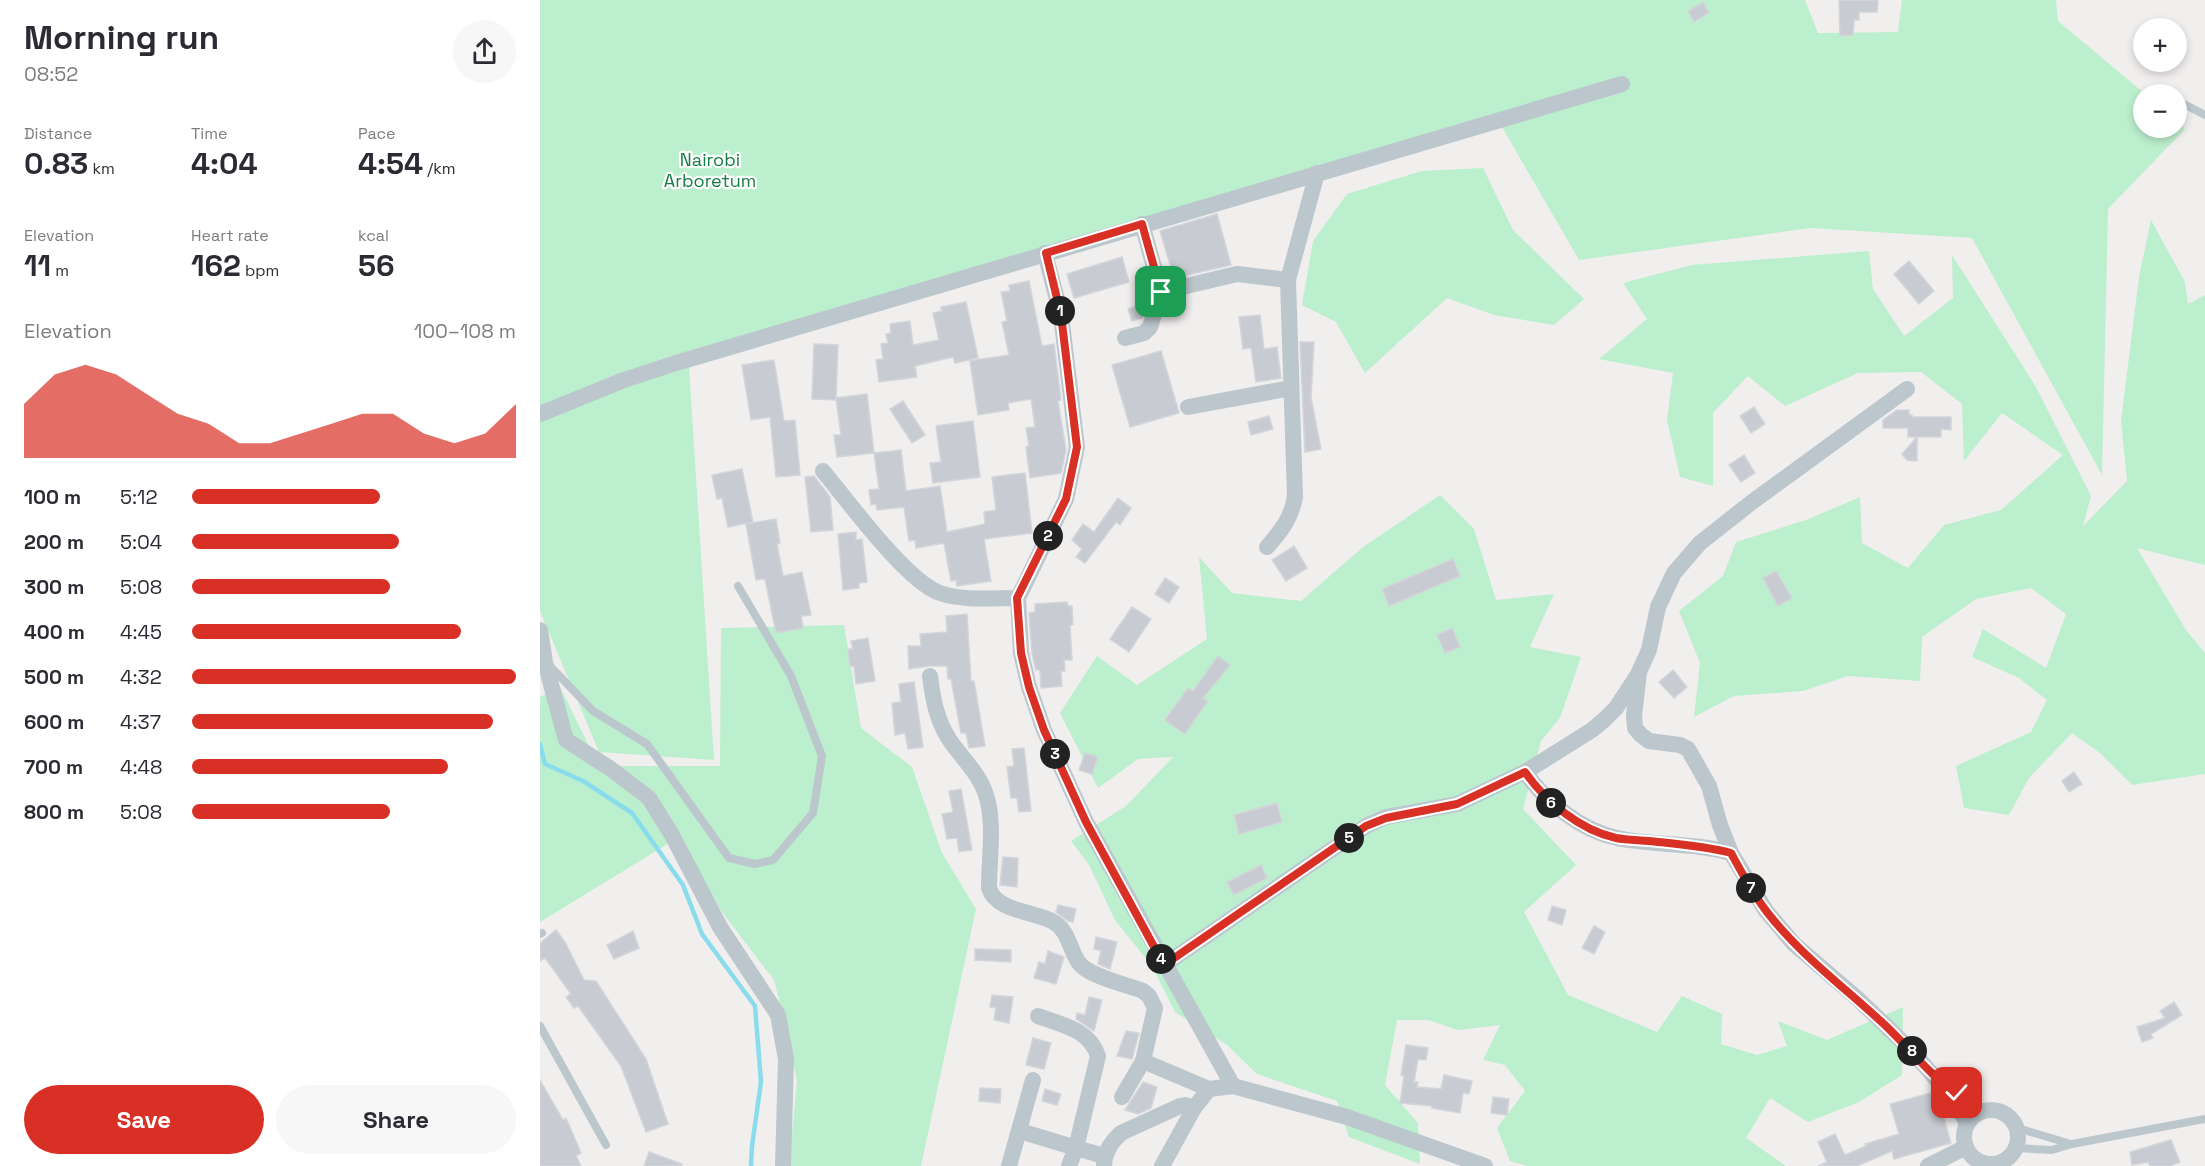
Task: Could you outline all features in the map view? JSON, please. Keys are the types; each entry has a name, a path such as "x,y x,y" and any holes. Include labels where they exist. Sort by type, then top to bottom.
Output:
{"street":[{"path":"540,414 624,380 1142,224 1622,84"},
{"path":"1267,547 1285,526 1292,513 1295,497 1288,280 1317,173"},
{"path":"1125,338 1144,333 1150,327 1161,292 1142,224"},
{"path":"1046,253 1061,315 1077,447 1066,499 1017,598 1021,653 1029,687 1044,730 1086,822 1233,1086"},
{"path":"1161,292 1237,274 1288,280"},
{"path":"1188,407 1291,388"},
{"path":"1907,389 1752,502 1700,543 1674,573 1658,607 1648,650 1640,672 1634,716 1635,728 1649,741 1680,745 1688,749 1709,786 1731,853 1766,911 1794,944 1911,1050 1952,1096 1967,1123"},
{"path":"823,471 902,564 937,592 955,597 1017,598"},
{"path":"540,630 545,662 566,740 650,798 720,927 778,1015 786,1059 783,1166"},
{"path":"1164,965 1366,826 1386,818 1457,804 1525,772 1604,720 1616,708 1640,672"},
{"path":"930,676 934,706 941,726 980,781 987,796 990,814 989,888 991,895 998,902 1051,920 1059,925 1068,937 1079,963 1088,971 1143,991 1149,996 1155,1008 1143,1061 1122,1098"},
{"path":"1525,772 1537,790 1552,805 1580,823 1616,838 1710,847 1731,853"},
{"path":"1038,1016 1078,1030 1094,1045 1098,1056 1076,1148 1069,1166"},
{"path":"1143,1061 1209,1089 1233,1086 1347,1118 1480,1165"},
{"path":"1009,1166 1033,1080"},
{"path":"1940,1082 1972,1102 2000,1111 2010,1117 2017,1128 2016,1148 2004,1161 1986,1165 1971,1155 1966,1147 1964,1131 1967,1123 1981,1111 1990,1109"},
{"path":"1162,1166 1194,1108 1209,1089"},
{"path":"1020,1131 1076,1148 1104,1161 1114,1140 1128,1128 1180,1106 1194,1108"},
{"path":"1928,1166 1966,1147"}],"lane":[{"path":"2187,106 2205,115"},
{"path":"545,662 593,711 647,744 729,858 755,864 772,860 813,813 822,756 791,676 738,586"},
{"path":"540,1026 606,1145"},
{"path":"2016,1148 2052,1150 2072,1144 2205,1119"},
{"path":"2017,1128 2072,1144"}],"green space":[{"name":"Nairobi Arboretum","path":"540,0 1805,0 1818,33 1898,32 1902,0 2056,0 2058,21 2133,84 2133,138 2176,138 2108,209 2102,475 1972,238 1810,228 1579,260 1502,127 688,351 714,760 599,752 540,611"},
{"path":"1483,168 1513,230 1584,299 1554,325 1494,315 1447,298 1365,373 1336,322 1302,305 1313,241 1347,194 1422,171"},
{"path":"2151,220 2185,282 2188,304 2205,295 2205,565 2137,548 2186,630 2205,653 2205,774 2132,785 2100,753 2072,733 2029,778 2009,815 1964,808 1956,766 2031,732 2047,700 2019,678 1972,657 1983,629 2046,668 2066,614 2031,588 1976,599 1922,637 1920,681 1848,676 1803,691 1734,696 1694,717 1700,663 1679,611 1723,576 1736,542 1806,520 1860,497 1862,543 1908,568 1944,525 2001,510 2063,455 2002,413 1964,461 1962,404 1921,372 1858,373 1785,406 1748,376 1713,413 1713,486 1680,477 1667,420 1673,373 1599,359 1647,319 1623,283 1692,265 1869,251 1873,289 1904,336 1953,298 1952,255 2036,387 2091,496 2083,526 2127,481 2121,421 2139,277"},
{"path":"1440,495 1474,529 1496,600 1554,594 1530,647 1581,657 1560,718 1541,741 1523,809 1576,865 1524,912 1568,995 1657,1032 1682,996 1722,1014 1721,1044 1757,1055 1787,1046 1778,1021 1827,1040 1903,1007 1902,1075 1859,1102 1808,1122 1770,1098 1746,1138 1786,1166 1528,1166 1510,1161 1497,1128 1525,1091 1505,1065 1483,1060 1500,1025 1458,1030 1428,1020 1397,1020 1385,1085 1418,1123 1420,1164 1349,1137 1337,1101 1257,1074 1227,1045 1175,1012 1152,966 1115,920 1089,865 1071,841 1126,806 1173,757 1138,759 1098,788 1060,713 1097,656 1137,685 1207,639 1199,557 1232,593 1301,601 1363,547"},
{"path":"844,625 861,728 912,767 942,853 976,909 921,1166 789,1166 797,1081 774,980 722,912 679,837 540,922 540,697 560,687 599,766 720,766 721,628"}],"building":[{"path":"1839,0 1878,0 1877,12 1859,12 1859,20 1854,20 1853,35 1840,36"},
{"path":"1703,2 1709,13 1694,22 1688,11"},
{"path":"1217,214 1231,265 1174,278 1160,231"},
{"path":"1122,257 1129,282 1074,298 1067,274"},
{"path":"1909,261 1934,291 1919,304 1894,274"},
{"path":"1029,281 1042,346 1054,344 1061,400 1058,401 1066,450 1061,473 1030,478 1026,428 1035,427 1031,399 1008,403 1009,410 978,415 970,361 1009,355 1002,322 1007,321 1001,292 1010,291 1009,285"},
{"path":"966,302 978,358 955,363 953,357 915,366 917,377 879,382 876,360 883,359 881,344 888,343 886,334 891,333 890,324 910,321 913,345 939,340 933,313 942,311 941,307"},
{"path":"1143,304 1145,309 1142,318 1132,321 1128,309"},
{"path":"1260,315 1264,349 1277,347 1281,378 1256,382 1251,348 1243,349 1239,317"},
{"path":"1300,342 1314,342 1311,398 1321,449 1305,452"},
{"path":"814,344 838,345 836,400 812,399"},
{"path":"1161,351 1179,413 1130,427 1112,365"},
{"path":"774,360 784,421 795,420 800,475 776,477 770,417 751,420 742,365"},
{"path":"867,394 874,453 837,457 834,435 841,435 836,398"},
{"path":"903,401 925,435 912,443 890,409"},
{"path":"1754,407 1765,424 1751,433 1740,416"},
{"path":"1897,410 1909,410 1909,415 1912,417 1951,417 1951,430 1941,429 1941,437 1908,437 1908,428 1883,428 1883,420"},
{"path":"1269,416 1273,429 1251,435 1248,422"},
{"path":"973,421 980,477 933,483 930,463 941,462 936,426"},
{"path":"1917,437 1917,461 1907,460 1902,454"},
{"path":"901,450 906,491 940,486 947,532 985,524 984,512 996,510 992,477 1025,473 1032,533 984,539 991,581 957,586 956,580 951,581 944,543 916,548 915,540 909,541 904,507 877,510 876,504 871,505 869,490 879,489 874,453"},
{"path":"1744,455 1755,473 1741,482 1729,465"},
{"path":"742,469 753,522 728,527 722,498 717,499 712,475"},
{"path":"814,476 830,497 833,530 811,532 805,477"},
{"path":"1118,498 1131,508 1120,525 1116,522 1085,563 1076,557 1082,549 1072,540 1083,524 1094,532"},
{"path":"776,519 780,543 777,544 783,576 802,572 811,615 801,616 803,628 776,633 765,579 756,580 746,524"},
{"path":"856,532 856,540 862,539 867,582 859,583 859,588 843,590 838,534"},
{"path":"1294,546 1307,568 1286,581 1272,560"},
{"path":"1453,559 1460,576 1389,606 1382,589"},
{"path":"1776,571 1792,598 1778,606 1763,578"},
{"path":"1165,578 1179,587 1169,603 1155,594"},
{"path":"1067,602 1068,606 1072,606 1073,624 1070,626 1072,660 1064,660 1065,671 1061,671 1062,686 1041,688 1040,670 1036,670 1032,654 1029,613 1035,612 1035,604"},
{"path":"1132,607 1151,619 1129,652 1110,639"},
{"path":"967,614 971,681 974,681 985,746 969,748 966,733 961,733 947,666 909,669 908,646 921,646 920,634 947,632 946,616"},
{"path":"1452,628 1460,647 1445,653 1437,635"},
{"path":"868,638 875,681 856,684 854,666 850,666 848,649 853,649 851,641"},
{"path":"1218,656 1230,665 1203,698 1208,701 1185,734 1165,720 1188,688 1193,691"},
{"path":"1673,670 1687,687 1674,698 1659,682"},
{"path":"914,682 923,747 908,749 905,733 895,735 892,703 901,702 899,684"},
{"path":"1024,748 1031,811 1019,812 1017,798 1011,798 1007,767 1014,766 1012,749"},
{"path":"1085,753 1098,757 1092,774 1079,770"},
{"path":"2074,772 2082,784 2069,792 2062,781"},
{"path":"961,789 972,850 959,852 957,838 947,839 942,814 953,812 949,791"},
{"path":"1277,803 1282,822 1239,834 1234,815"},
{"path":"1003,857 1018,858 1017,887 1000,885"},
{"path":"1261,865 1267,878 1234,895 1227,882"},
{"path":"1058,905 1076,909 1073,922 1056,912"},
{"path":"1552,906 1566,910 1562,925 1548,920"},
{"path":"1594,926 1605,932 1594,954 1582,948"},
{"path":"556,930 565,942 584,980 596,981 646,1059 668,1124 646,1132 621,1066 578,1006 574,1008 566,997 571,994 545,958 540,961 540,943"},
{"path":"633,931 639,948 614,959 607,945"},
{"path":"1096,937 1117,942 1110,969 1098,964 1101,951 1094,949"},
{"path":"975,949 1011,950 1011,962 975,960"},
{"path":"1048,951 1064,957 1056,984 1034,978 1039,962 1045,964"},
{"path":"992,995 1013,997 1009,1023 994,1020 996,1008 990,1007"},
{"path":"1089,997 1102,1000 1094,1031 1076,1019 1077,1013 1085,1015"},
{"path":"2174,1002 2182,1015 2151,1034 2153,1038 2142,1042 2137,1027 2165,1018 2160,1011"},
{"path":"1126,1031 1139,1033 1132,1059 1117,1056"},
{"path":"1033,1038 1051,1043 1044,1069 1026,1065"},
{"path":"1406,1045 1428,1048 1426,1060 1418,1059 1414,1082 1418,1082 1417,1087 1441,1089 1444,1075 1472,1081 1469,1094 1463,1093 1460,1113 1432,1108 1432,1106 1400,1103 1404,1076 1401,1075"},
{"path":"540,1080 563,1120 566,1118 581,1153 576,1156 581,1166 540,1166"},
{"path":"1143,1082 1157,1087 1151,1108 1138,1114 1125,1110"},
{"path":"980,1088 1001,1089 1000,1103 979,1101"},
{"path":"1045,1089 1061,1094 1057,1105 1042,1101"},
{"path":"1934,1092 1938,1097 1951,1143 1894,1159 1892,1151 1857,1166 1818,1166 1827,1162 1818,1142 1835,1134 1845,1155 1866,1146 1865,1144 1899,1134 1890,1104"},
{"path":"1493,1097 1509,1099 1507,1115 1491,1113"},
{"path":"2171,1140 2180,1162 2170,1166 2150,1166 2148,1162 2132,1165 2130,1152"},
{"path":"649,1152 682,1164 682,1166 644,1166"}],"waterway":[{"path":"540,744 545,764 583,781 632,813 683,885 702,934 755,1006 761,1082 751,1166"}],"route":[{"path":"1161,292 1142,224 1046,253 1061,315 1077,447 1066,499 1017,598 1021,653 1029,687 1044,730 1086,822 1164,965 1366,826 1386,818 1457,804 1525,772 1537,790 1552,805 1580,823 1616,838 1710,847 1731,853 1766,911 1794,944 1858,999 1911,1050 1940,1082 1957,1093"}]}
